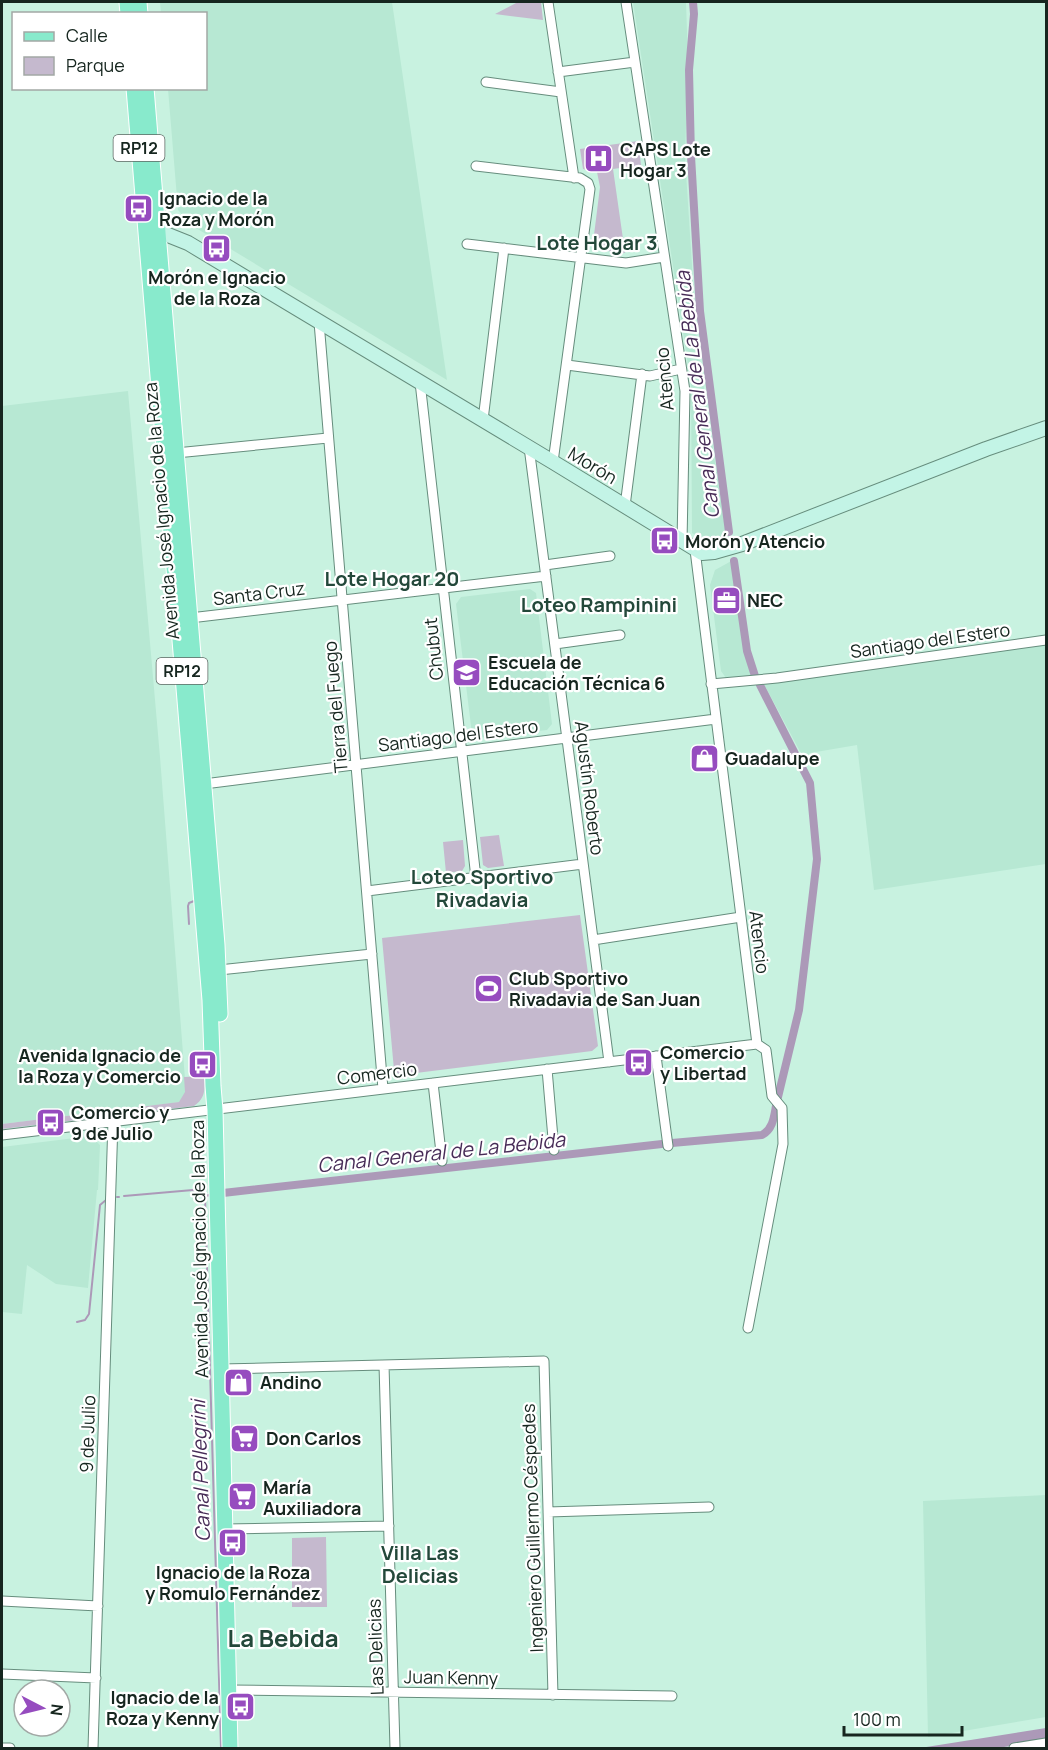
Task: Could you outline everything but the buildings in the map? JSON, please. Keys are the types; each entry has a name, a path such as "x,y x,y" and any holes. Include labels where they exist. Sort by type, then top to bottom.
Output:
{"main road":[{"name":"Avenida José Ignacio de la Roza","path":"134,90 176,453 219,970 219,1094 215,1110"},
{"name":"Avenida José Ignacio de la Roza","path":"146,90 152,231 208,974 215,1110 230,1749"}],"street":[{"path":"548,2 574,178"},
{"name":"Atencio","path":"626,2 684,391 682,542"},
{"path":"558,72 635,62"},
{"path":"486,82 561,92"},
{"path":"476,166 584,180 590,189 553,462"},
{"name":"Morón","path":"152,231 188,243 529,447 694,550"},
{"path":"467,244 626,263 664,257"},
{"path":"483,420 504,248"},
{"name":"Tierra del Fuego","path":"319,322 383,1089"},
{"path":"567,365 650,376 681,369"},
{"path":"625,506 642,375"},
{"name":"Chubut","path":"420,382 476,878"},
{"path":"694,550 710,553 742,543 986,449 1047,428"},
{"path":"176,453 328,438"},
{"name":"Agustín Roberto","path":"529,447 609,1062"},
{"name":"Atencio","path":"694,550 757,1044 766,1050 772,1096 782,1108 783,1144 748,1328"},
{"path":"545,565 610,556"},
{"name":"Santa Cruz","path":"190,618 546,576"},
{"path":"555,644 620,635"},
{"name":"Santiago del Estero","path":"711,684 777,678 1047,640"},
{"name":"Santiago del Estero","path":"204,784 716,719"},
{"path":"367,891 583,864"},
{"path":"593,940 741,917"},
{"path":"219,970 372,954"},
{"name":"Comercio","path":"2,1135 757,1044"},
{"path":"656,1056 668,1146"},
{"path":"547,1069 554,1150"},
{"path":"433,1083 442,1161"},
{"name":"9 de Julio","path":"93,1749 113,1121"},
{"name":"Ingeniero Guillermo Céspedes","path":"384,1365 544,1361 553,1695"},
{"path":"220,1368 384,1365"},
{"name":"Las Delicias","path":"384,1365 395,1749"},
{"path":"548,1512 709,1508"},
{"path":"225,1529 388,1526"},
{"path":"2,1601 98,1606"},
{"path":"2,1674 96,1678"},
{"name":"Juan Kenny","path":"229,1690 672,1696"},
{"path":"1014,1749 1047,1743"},
{"path":"2,1748 10,1749"}],"shaded area":[{"path":"160,2 392,2 447,380 191,225 178,210 168,90 207,90 207,12 161,12"},
{"path":"633,2 686,2 688,61 685,157 697,342 726,535 706,542 692,533 691,385"},
{"path":"128,391 186,1092 180,1102 2,1124 2,406"},
{"path":"735,559 750,658 757,676 726,678 721,671 710,585 715,570"},
{"name":"Escuela de Educación Técnica 6","path":"530,589 536,593 552,724 547,730 478,738 472,734 456,604 461,597"},
{"path":"1046,644 1046,864 874,890 857,745 810,753 804,759 764,684"},
{"path":"91,1136 100,1145 88,1288 56,1284 27,1265 22,1314 2,1312 2,1147"},
{"path":"1046,1495 1046,1717 928,1737 923,1501"},
{"path":"1046,1728 1046,1741 997,1748 920,1748"}],"green space":[{"path":"518,2 541,2 543,20 495,14"},
{"path":"638,141 641,165 613,169 625,253 599,250 593,243 600,187 597,172 583,169 580,149"},
{"path":"499,835 504,866 488,868 483,865 480,837"},
{"path":"463,840 465,866 462,871 446,873 443,842"},
{"name":"Club Sportivo Rivadavia de San Juan","path":"580,915 598,1046 592,1051 400,1075 394,1070 382,938"},
{"path":"204,1076 203,1096 194,1106 2,1129 2,1124 179,1102 185,1092 184,1077"},
{"path":"326,1537 327,1607 292,1607 292,1538"}],"waterway":[{"name":"Canal General de La Bebida","path":"693,2 689,70 691,156 700,311 729,532"},
{"name":"Canal General de La Bebida","path":"734,561 747,651 755,676"},
{"name":"Canal General de La Bebida","path":"760,685 810,783 817,859 799,1010 778,1097"},
{"path":"189,924 188,906 194,901"},
{"name":"Canal General de La Bebida","path":"672,1143 762,1135 771,1126 776,1106"},
{"name":"Canal General de La Bebida","path":"223,1193 662,1144"},
{"path":"124,1196 193,1190 202,1194"},
{"name":"Canal Pellegrini","path":"204,1195 209,1195 205,1197 221,1748"},
{"path":"77,1322 85,1320 89,1314 100,1205 106,1200"}],"place":[{"name":"CAPS Lote Hogar 3","path":"599,159"},
{"name":"Ignacio de la Roza y Morón","path":"138,208"},
{"name":"Morón e Ignacio de la Roza","path":"217,248"},
{"name":"Morón y Atencio","path":"664,541"},
{"name":"NEC","path":"726,600"},
{"name":"Escuela de Educación Técnica 6","path":"467,672"},
{"name":"Guadalupe","path":"704,758"},
{"name":"Club Sportivo Rivadavia de San Juan","path":"488,988"},
{"name":"Comercio y Libertad","path":"639,1062"},
{"name":"Avenida Ignacio de la Roza y Comercio","path":"202,1065"},
{"name":"Comercio y 9 de Julio","path":"50,1122"},
{"name":"Andino","path":"239,1382"},
{"name":"Don Carlos","path":"245,1438"},
{"name":"María Auxiliadora","path":"242,1497"},
{"name":"Ignacio de la Roza y Romulo Fernández","path":"233,1543"},
{"name":"Ignacio de la Roza y Kenny","path":"240,1707"}],"district":[{"name":"Lote Hogar 3","path":"597,242"},
{"name":"Lote Hogar 20","path":"392,578"},
{"name":"Loteo Rampinini","path":"599,604"},
{"name":"Loteo Sportivo Rivadavia","path":"482,888"},
{"name":"Villa Las Delicias","path":"420,1564"},
{"name":"La Bebida","path":"283,1637"}]}
